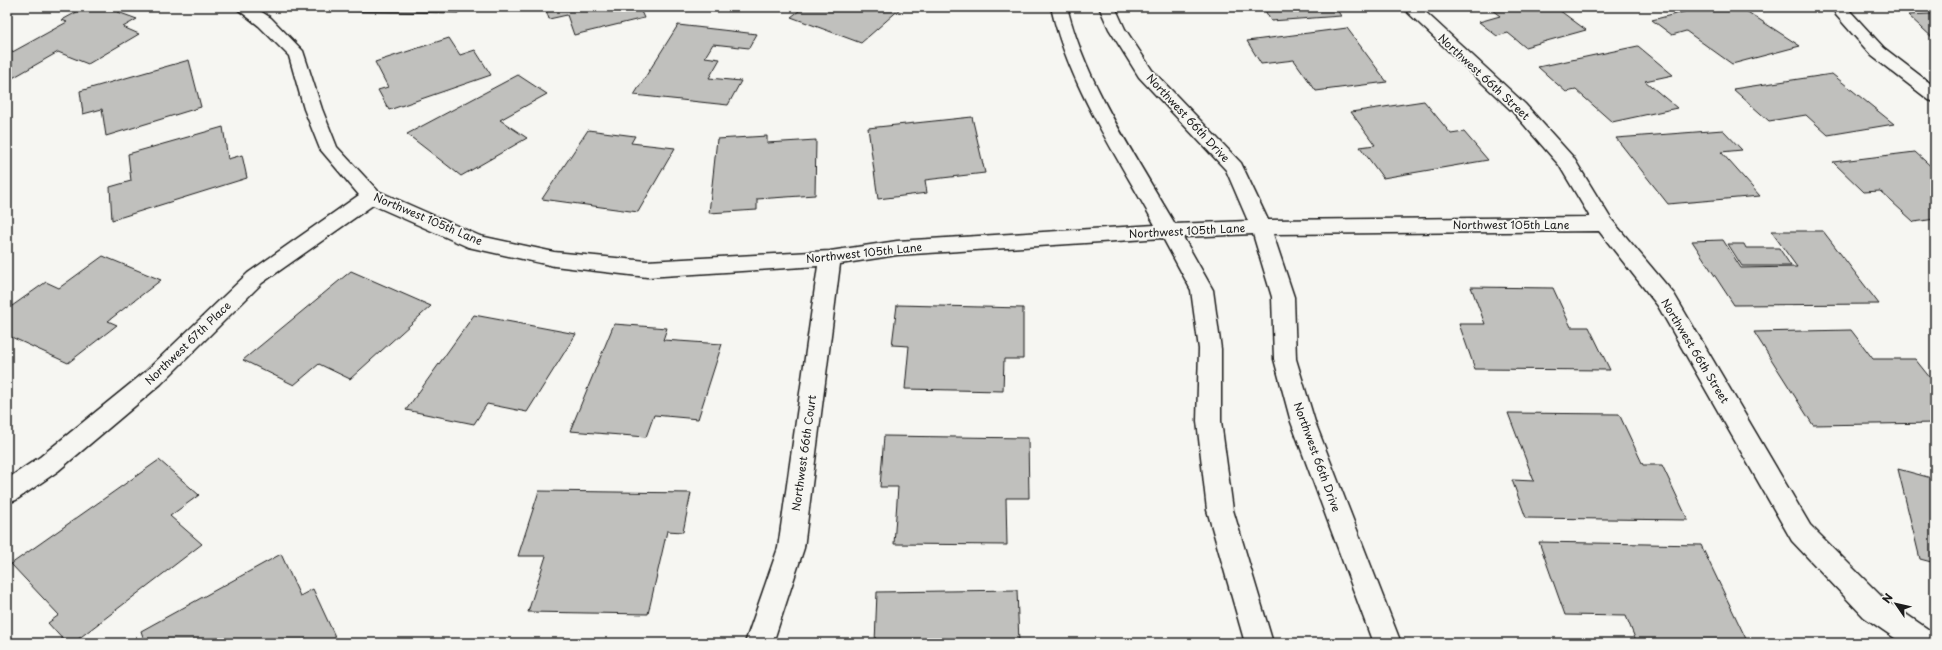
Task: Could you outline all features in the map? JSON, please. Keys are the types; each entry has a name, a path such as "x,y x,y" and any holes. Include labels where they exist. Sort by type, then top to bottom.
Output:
{"street":[{"name":"Northwest 105th Lane","path":"243,7 265,22 297,55 313,109 329,149 371,196 475,242 554,259 647,270 830,258 897,248 1167,231 1261,227 1604,224"},
{"path":"1059,7 1065,33 1088,88 1167,231 1202,290 1210,349 1209,421 1220,510 1259,643"},
{"name":"Northwest 66th Drive","path":"1107,7 1117,29 1145,73 1234,166 1261,227 1283,297 1285,359 1303,422 1387,643"},
{"name":"Northwest 66th Street","path":"1410,7 1519,108 1566,162 1604,224 1666,300 1801,533 1874,608 1925,643"},
{"path":"1841,7 1842,12 1878,52 1935,96"},
{"name":"Northwest 67th Place","path":"7,492 49,464 153,378 255,278 371,196"},
{"name":"Northwest 66th Court","path":"759,643 791,548 830,258"}],"building":[{"path":"86,7 104,7 137,19 123,27 139,34 88,64 58,52 9,80 7,79 7,55 67,22 62,20"},
{"path":"331,7 462,7 458,13 328,11"},
{"path":"545,7 639,7 644,18 574,35 567,15 549,19"},
{"path":"804,7 902,7 861,43 791,17"},
{"path":"1263,7 1335,7 1341,16 1271,21"},
{"path":"1488,7 1568,7 1559,10 1586,30 1525,47 1508,33 1497,36 1479,22 1500,16"},
{"path":"1703,7 1740,7 1800,46 1732,64 1686,31 1672,35 1652,20"},
{"path":"1931,14 1935,18 1935,40 1908,15"},
{"path":"678,25 757,34 749,48 713,44 705,57 720,59 709,78 741,81 728,105 634,95"},
{"path":"1347,28 1387,82 1316,91 1294,60 1261,64 1247,41"},
{"path":"449,38 460,55 475,50 491,75 389,110 378,90 388,87 375,62"},
{"path":"1638,46 1673,75 1645,81 1677,108 1612,122 1576,90 1566,92 1538,67"},
{"path":"189,60 201,107 106,136 102,109 83,114 80,91"},
{"path":"1832,74 1894,124 1828,135 1806,115 1769,121 1733,89"},
{"path":"518,75 547,94 500,120 527,138 461,176 407,134"},
{"path":"1424,101 1451,134 1464,132 1488,160 1383,178 1360,147 1375,145 1351,112"},
{"path":"972,117 985,173 925,180 927,193 878,199 868,128"},
{"path":"223,127 228,159 242,155 247,178 112,220 110,187 131,181 128,154"},
{"path":"588,130 635,136 631,143 675,148 638,212 542,199"},
{"path":"1723,130 1742,150 1721,152 1760,196 1668,204 1616,138"},
{"path":"767,136 767,143 816,140 815,195 757,199 757,210 709,213 717,139"},
{"path":"1915,152 1935,170 1935,219 1914,222 1880,191 1864,192 1833,162"},
{"path":"1771,231 1823,231 1879,304 1734,305 1692,241 1723,240 1741,268 1797,267"},
{"path":"1728,244 1744,244 1746,248 1779,248 1791,266 1742,266"},
{"path":"103,256 161,280 108,321 117,325 68,363 7,335 7,304 12,306 46,282 59,288"},
{"path":"351,271 431,306 350,379 319,364 294,385 243,360"},
{"path":"1471,287 1553,288 1571,327 1589,327 1610,370 1475,369 1459,324 1485,324"},
{"path":"897,305 1023,308 1023,359 1004,359 1003,391 905,389 909,346 892,345"},
{"path":"474,315 576,334 527,412 487,404 474,424 406,410"},
{"path":"614,324 667,328 663,340 722,344 698,419 654,415 646,437 570,431"},
{"path":"1851,330 1873,359 1915,359 1935,384 1935,423 1813,425 1754,332"},
{"path":"1508,413 1619,414 1643,465 1662,465 1688,520 1526,518 1512,480 1534,481"},
{"path":"884,436 1028,438 1029,498 1006,498 1007,545 894,544 898,487 880,487"},
{"path":"159,460 199,495 170,516 202,544 73,643 66,643 48,623 59,615 11,564"},
{"path":"1898,469 1935,479 1935,563 1920,559"},
{"path":"539,491 691,493 683,532 667,531 648,614 528,612 546,556 518,556"},
{"path":"1539,542 1701,545 1748,643 1637,643 1626,616 1565,615"},
{"path":"281,554 300,596 313,589 338,643 145,643 141,631"},
{"path":"1017,590 1019,643 875,643 877,592"}]}
